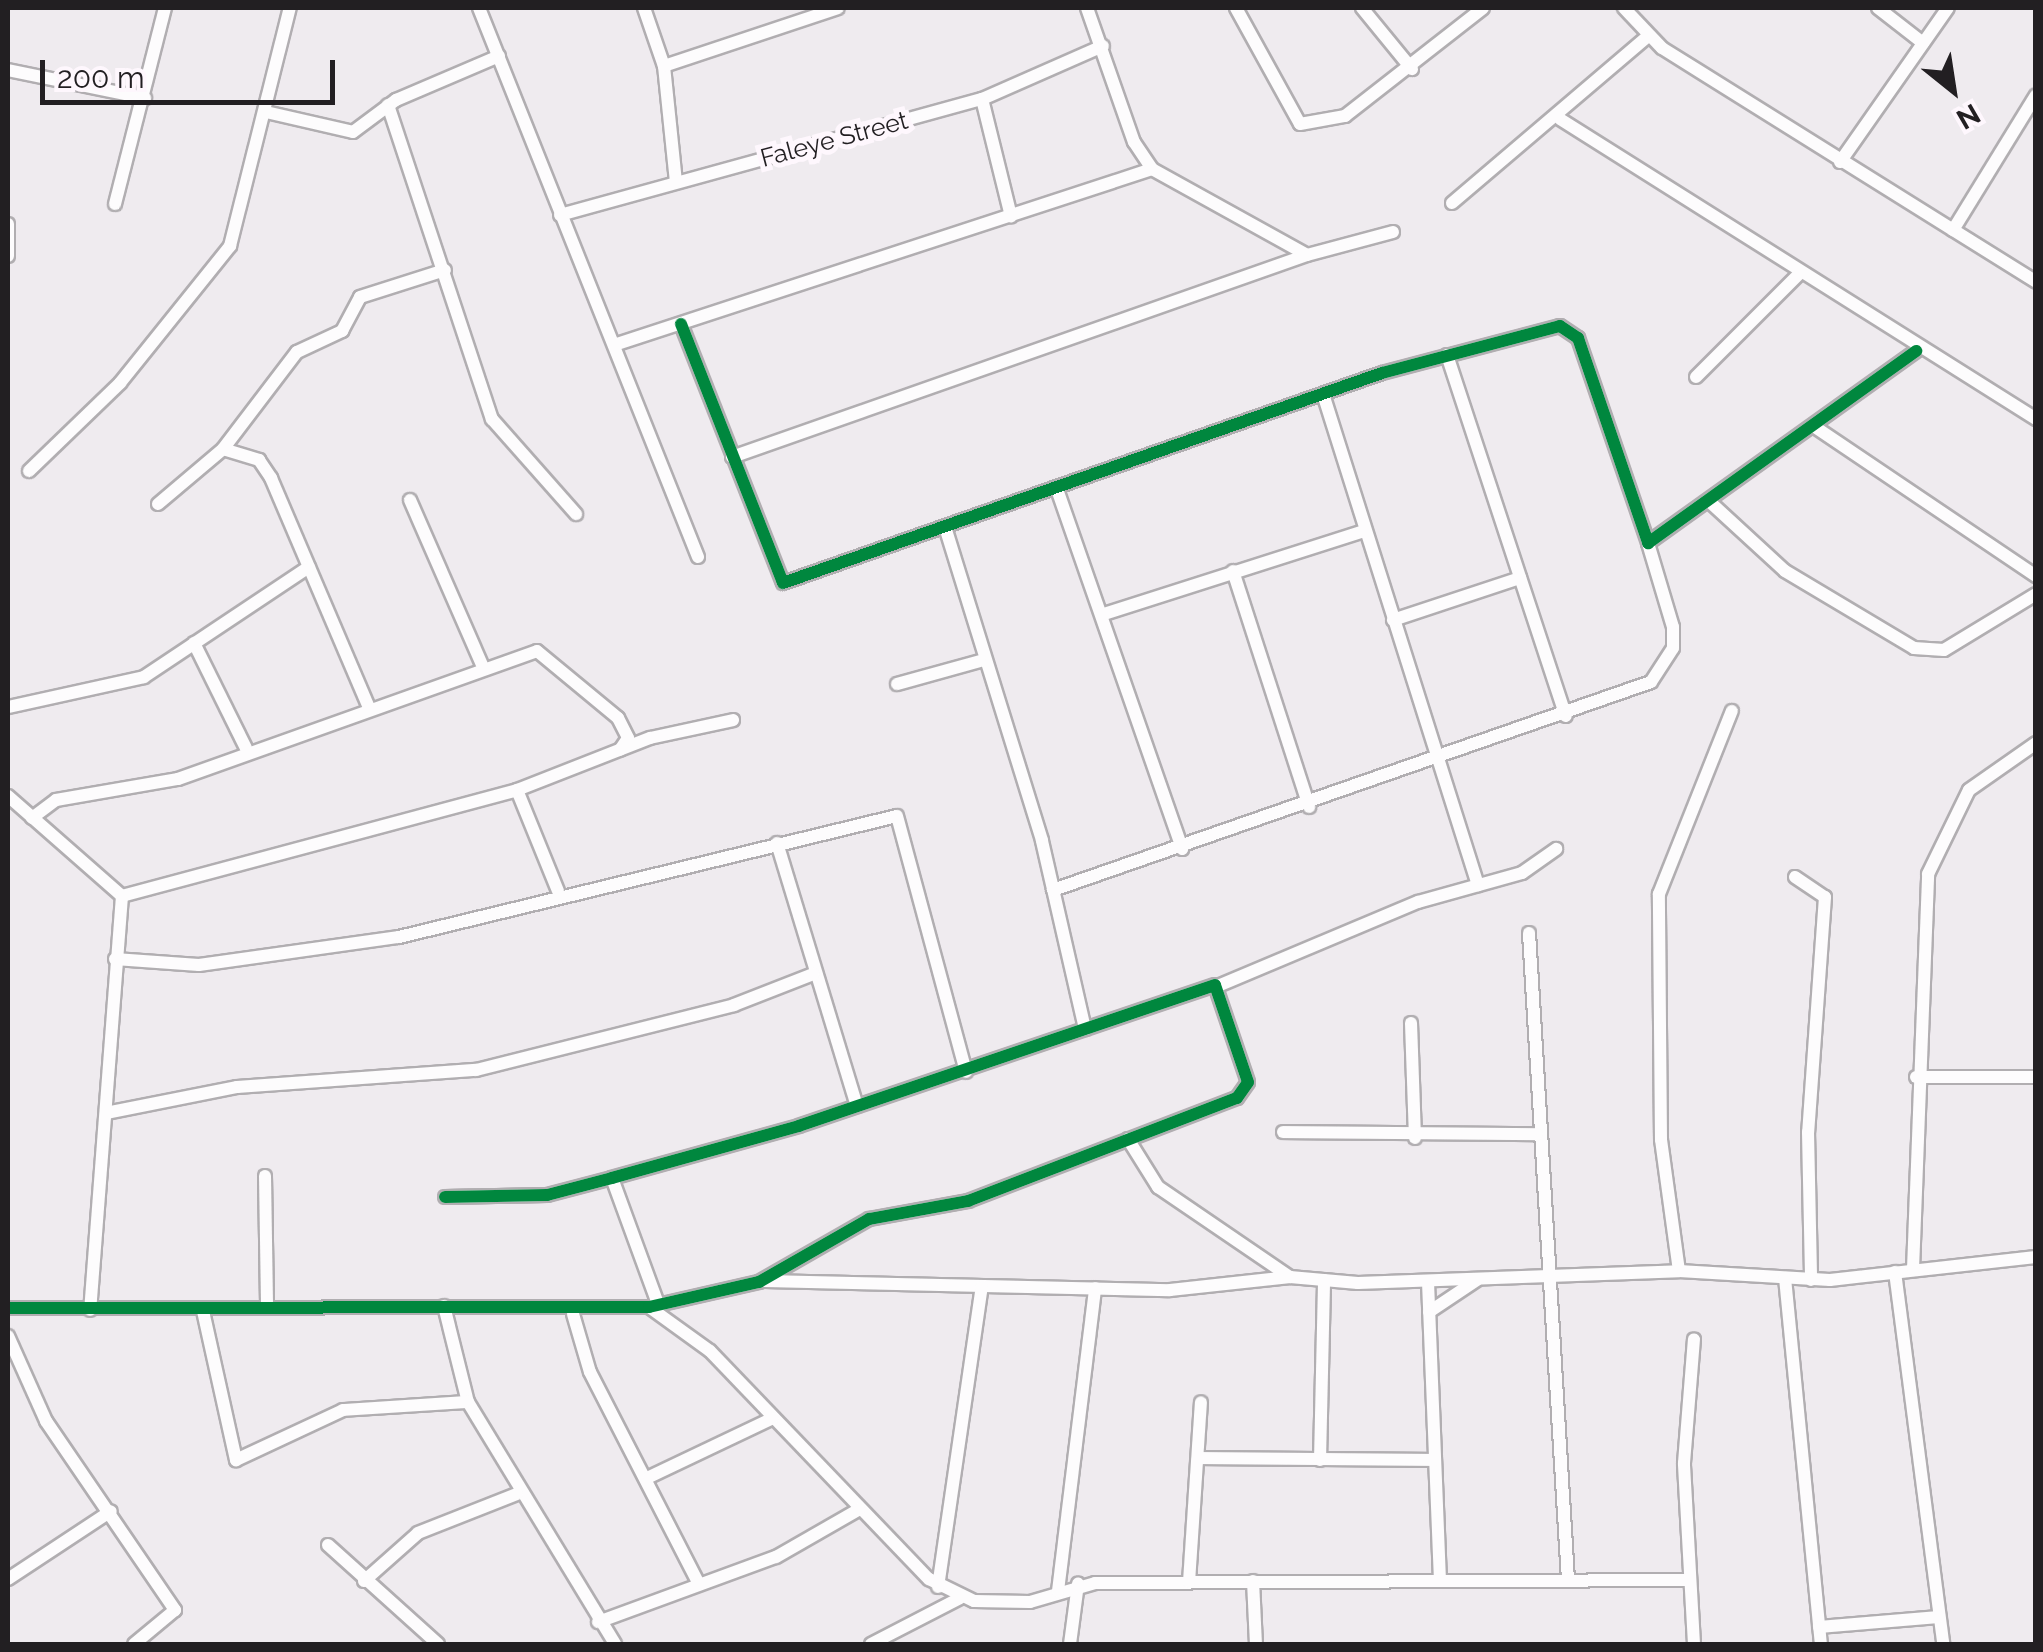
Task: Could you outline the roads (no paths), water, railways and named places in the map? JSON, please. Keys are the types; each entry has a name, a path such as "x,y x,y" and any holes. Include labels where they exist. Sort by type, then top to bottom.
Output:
{"street":[{"path":"116,204 165,8"},
{"path":"29,472 120,383 220,263 266,112 290,8"},
{"path":"479,8 698,557"},
{"path":"644,8 664,66 676,182"},
{"path":"664,66 838,8"},
{"path":"1088,8 1134,142 1152,169 1308,255"},
{"path":"1236,8 1300,124 1345,116 1412,70 1482,8"},
{"path":"1362,8 1412,70"},
{"path":"1624,8 1648,36 1840,162 2036,282"},
{"path":"1878,8 1923,43"},
{"path":"1840,162 1948,8"},
{"path":"1452,203 1560,119 1648,36"},
{"name":"Faleye Street","path":"560,215 982,99 1103,46"},
{"path":"266,112 344,134 388,105 499,56"},
{"path":"8,70 145,98"},
{"path":"1953,230 2036,95"},
{"path":"982,99 1011,216"},
{"path":"388,105 492,419 576,514"},
{"path":"1560,119 1916,351 2034,416"},
{"path":"614,345 1152,169"},
{"path":"8,224 8,256"},
{"path":"732,458 1308,255 1393,232"},
{"path":"158,504 223,449 297,352 336,336 360,297 445,270"},
{"path":"1696,377 1798,274"},
{"path":"681,324 784,583 1058,492 1447,355 1572,330 1648,543 1673,648 1651,682 1309,807 1053,890"},
{"path":"1648,543 1710,503 1916,351"},
{"path":"1447,355 1566,716"},
{"path":"1324,397 1478,885"},
{"path":"1814,427 2036,576"},
{"path":"223,449 266,468 368,705"},
{"path":"1058,492 1104,614 1182,850"},
{"path":"410,500 482,665"},
{"path":"1710,503 1785,572 1914,648 1944,650 2036,594"},
{"path":"946,530 980,661 1053,890 1085,1029"},
{"path":"1104,614 1364,531"},
{"path":"8,707 144,676 309,566"},
{"path":"1233,571 1309,807"},
{"path":"1393,620 1520,578"},
{"path":"194,642 246,748"},
{"path":"32,818 56,800 166,783 246,748 482,665 542,652 622,723 620,750"},
{"path":"898,684 980,661"},
{"path":"1679,1272 1661,1140 1660,894 1732,711"},
{"path":"122,896 517,790 620,750 733,720"},
{"path":"1912,1269 1916,1076 1928,874 1969,790 2036,743"},
{"path":"517,790 558,891"},
{"path":"10,803 122,896"},
{"path":"115,959 199,965 399,937 558,891 897,816 966,1072"},
{"path":"778,843 814,974 858,1106"},
{"path":"444,1197 548,1195 858,1106 1218,986 1478,885 1536,867 1556,849"},
{"path":"1795,877 1825,897 1808,1132 1811,1280"},
{"path":"90,1310 122,896"},
{"path":"1530,933 1537,1134 1554,1277 1568,1579"},
{"path":"106,1113 237,1087 476,1070 734,1005 814,974"},
{"path":"759,1282 869,1219 968,1201 1248,1087 1218,986"},
{"path":"1411,1023 1416,1138"},
{"path":"1916,1076 2036,1077"},
{"path":"1283,1132 1416,1138 1537,1134"},
{"path":"1128,1139 1158,1186 1290,1277"},
{"path":"265,1176 267,1307"},
{"path":"612,1178 654,1306 710,1351 858,1510 938,1587 960,1598 1005,1604 1078,1584 1688,1580"},
{"path":"8,1308 203,1311 444,1306 574,1314 654,1306 759,1282 1094,1288 1290,1277 1428,1282 1679,1272 1811,1280 2036,1257"},
{"path":"805,1259 812,1280"},
{"path":"1896,1272 1943,1644"},
{"path":"1429,1312 1480,1278"},
{"path":"1785,1278 1821,1644"},
{"path":"1320,1460 1324,1280"},
{"path":"1428,1282 1440,1579"},
{"path":"938,1587 982,1286"},
{"path":"1058,1591 1094,1288"},
{"path":"444,1306 468,1402 517,1494 615,1644"},
{"path":"203,1311 236,1460 343,1410 468,1402"},
{"path":"574,1314 590,1372 649,1477 699,1584"},
{"path":"8,1336 46,1421 111,1511 176,1614 134,1644"},
{"path":"1694,1338 1684,1463 1694,1644"},
{"path":"1190,1582 1190,1488 1201,1458 1201,1402"},
{"path":"649,1477 773,1418"},
{"path":"1201,1458 1435,1460"},
{"path":"364,1582 418,1533 517,1494"},
{"path":"598,1622 776,1557 858,1510"},
{"path":"8,1578 111,1511"},
{"path":"328,1544 364,1582 438,1644"},
{"path":"1252,1581 1256,1644"},
{"path":"1070,1644 1078,1584"},
{"path":"871,1644 960,1598"},
{"path":"1818,1627 1939,1617"}]}
